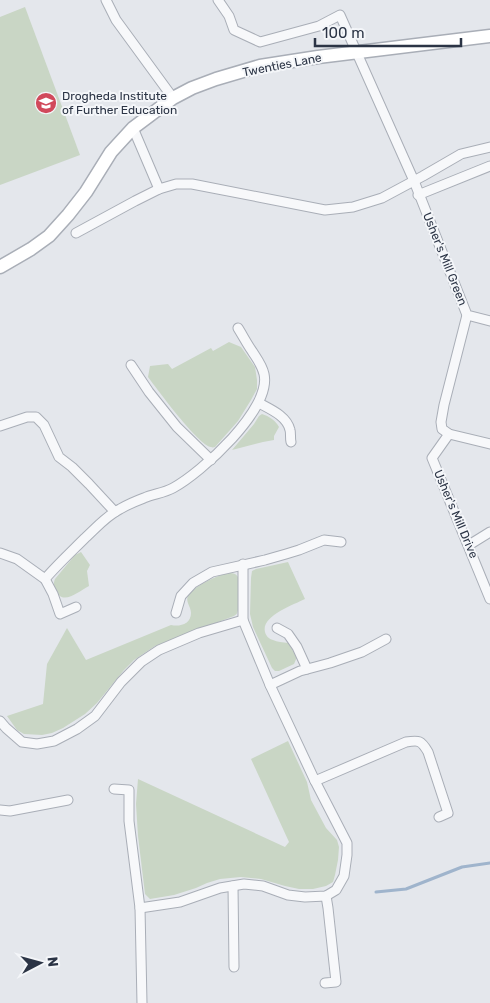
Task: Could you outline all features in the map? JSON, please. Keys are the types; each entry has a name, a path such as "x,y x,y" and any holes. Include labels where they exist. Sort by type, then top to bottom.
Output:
{"street":[{"path":"106,0 116,20 173,98"},
{"name":"Usher's Mill Green","path":"218,0 229,16 234,30 260,42 319,26 340,15 414,181 418,195 468,315 490,321"},
{"name":"Twenties Lane","path":"0,267 49,236 86,192 111,152 134,128 173,98 192,88 260,66 490,36"},
{"path":"134,128 158,189"},
{"path":"76,233 158,189 176,184 192,184 325,210 353,207 382,198 461,154 490,146"},
{"path":"418,195 490,166"},
{"path":"468,315 441,422 442,429 449,434 490,444"},
{"path":"44,579 115,512 143,498 172,489 196,473 243,426 259,403 265,388 264,375 259,360 238,328"},
{"path":"131,365 177,428 211,460"},
{"path":"259,403 284,419 290,428 291,442"},
{"path":"1,429 10,422 26,417 36,417 44,425 59,457 72,467 115,512"},
{"name":"Usher's Mill Drive","path":"449,434 432,458 490,598"},
{"path":"469,545 490,532"},
{"path":"176,613 181,596 193,583 212,572 265,560 324,540 341,542"},
{"path":"0,554 17,558 44,579 53,594 60,614 76,607"},
{"path":"140,908 180,902 220,888 244,884 263,886 288,895 305,897 326,896 336,890 344,876 347,843 315,781 270,685 243,620 243,564"},
{"path":"0,721 22,742 36,744 54,741 94,716 141,662 159,650 200,633 243,620"},
{"path":"277,628 288,634 297,647 307,669"},
{"path":"270,685 300,671 362,652 386,640"},
{"path":"315,781 406,742 417,740 423,743 428,752 448,813 439,817"},
{"path":"114,789 129,790 129,821 140,908 142,1003"},
{"path":"5,810 68,800"},
{"path":"233,886 234,967"},
{"path":"325,983 336,982 326,896"}],"green space":[{"path":"25,7 80,155 0,185 0,17"},
{"path":"229,342 241,347 255,367 257,389 238,421 215,447 212,447 205,444 188,428 148,377 150,366 168,364 172,369 211,348 213,351"},
{"path":"262,414 272,419 279,427 274,440 232,450 259,416"},
{"path":"81,552 90,565 87,571 89,586 71,596 63,597 56,591 55,579 75,555"},
{"path":"288,562 305,599 273,616 265,626 266,635 270,639 288,643 297,657 294,664 275,671 253,627 250,614 251,578 252,571 256,569"},
{"path":"227,573 235,574 239,579 239,607 234,616 155,646 134,660 85,714 63,728 42,735 24,734 17,730 7,716 43,704 47,664 67,628 86,660 171,625 178,626 184,624 191,617 191,610 187,601 189,594 202,584"},
{"path":"288,741 307,782 311,800 326,828 337,840 339,847 338,860 333,882 313,889 299,889 261,879 241,877 220,879 174,895 150,899 145,894 138,836 136,804 138,779 285,847 289,842 251,759"}],"waterway":[{"path":"376,892 406,889 462,867 490,863"}],"place":[{"name":"Drogheda Institute of Further Education","path":"46,103"}]}
